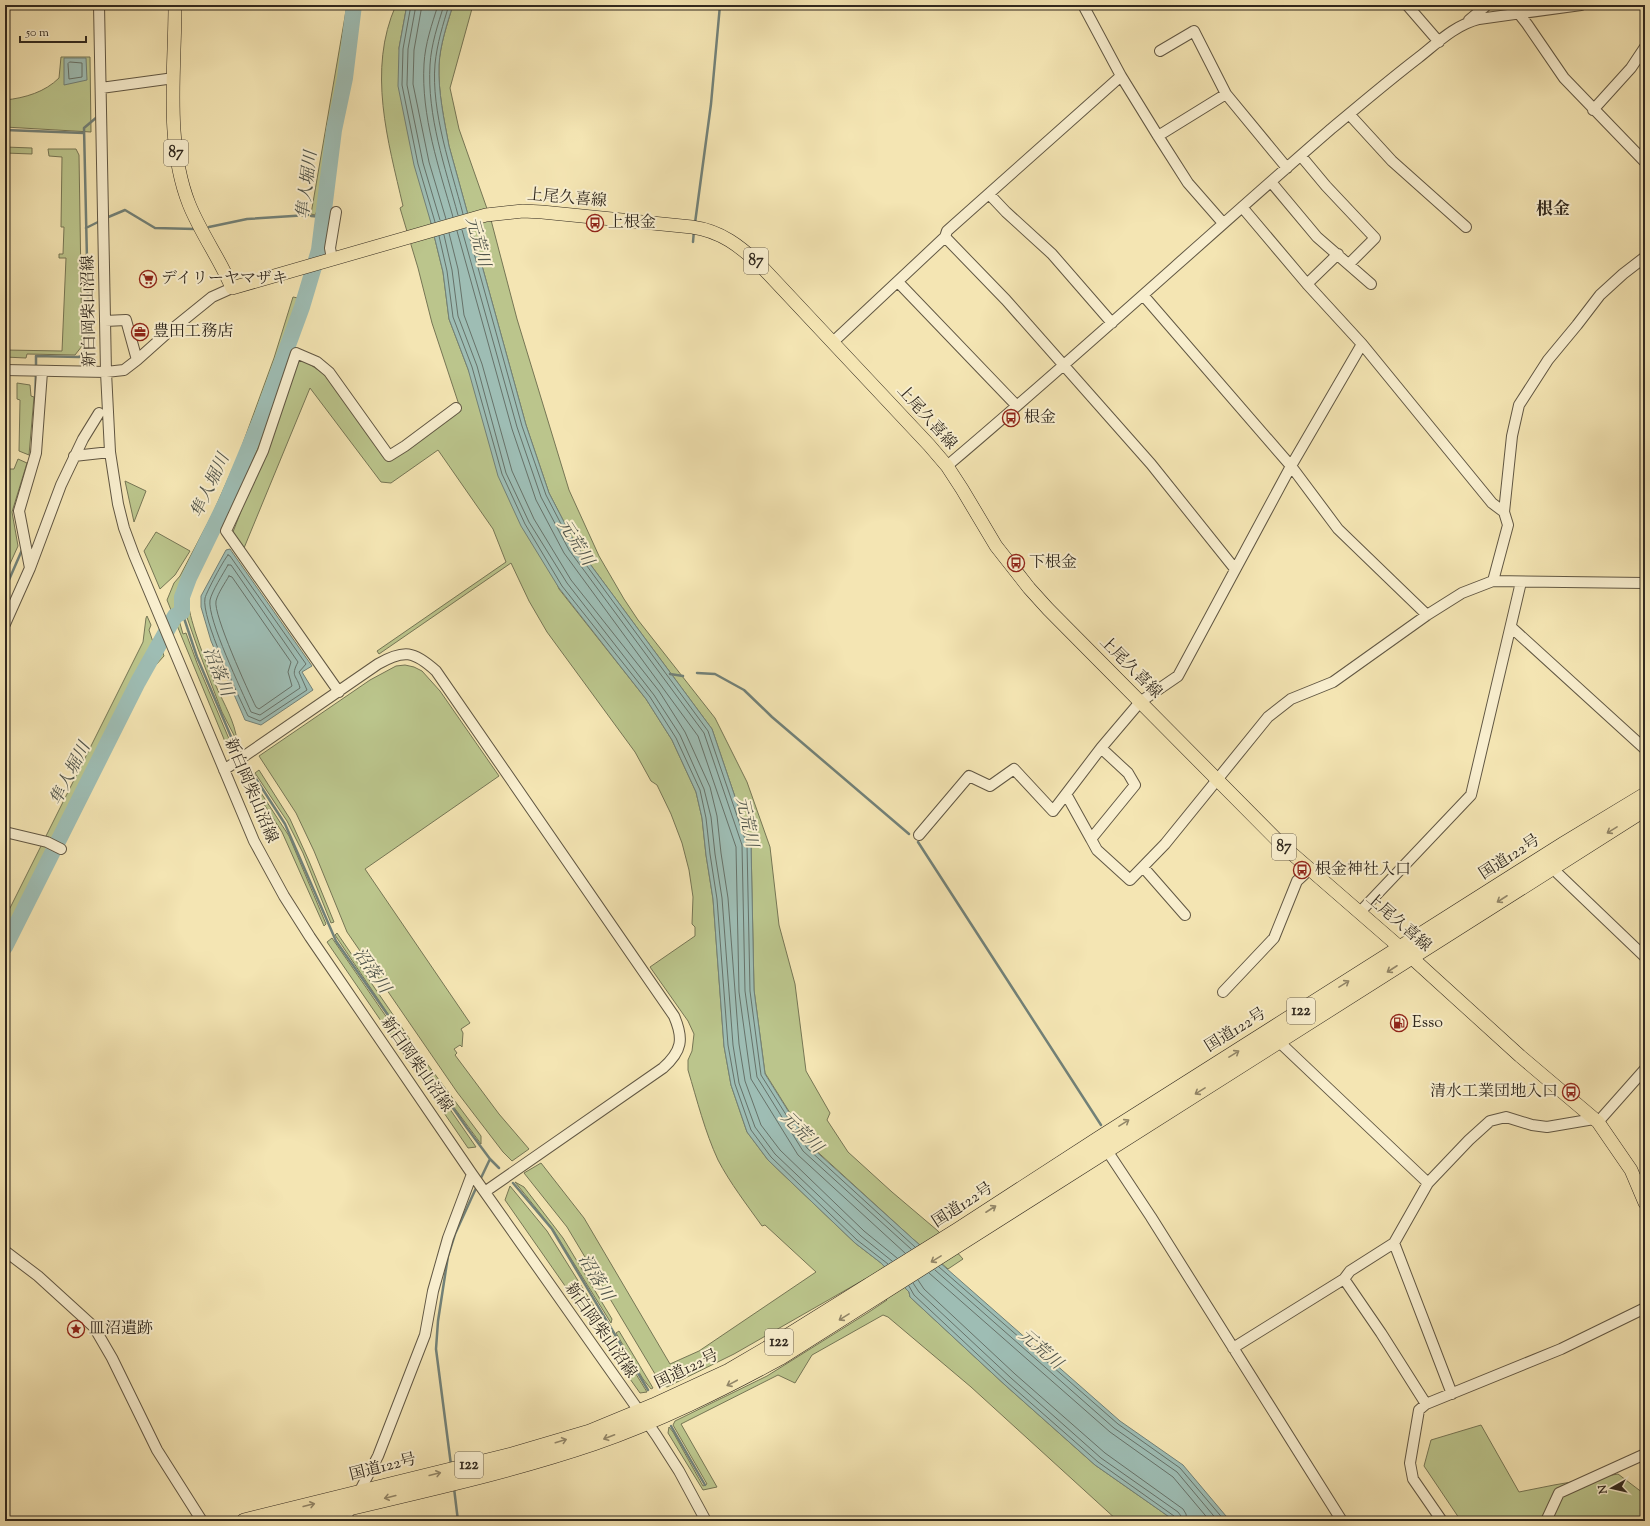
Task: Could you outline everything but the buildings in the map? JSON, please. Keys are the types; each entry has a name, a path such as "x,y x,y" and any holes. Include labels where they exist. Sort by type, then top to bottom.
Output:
{"highway":[{"name":"国道122号","path":"244,1521 550,1444 695,1402 781,1357 872,1292 1406,952 1564,844 1645,796"},
{"name":"国道122号","path":"1406,952 1551,867 1645,809"},
{"name":"国道122号","path":"295,1521 523,1464 595,1442 642,1418"}],"main road":[{"name":"87","path":"175,5 174,141 181,178 189,204 232,288"},
{"name":"上尾久喜線","path":"232,288 486,215 523,211 692,227 723,236 746,252 833,342 947,466 996,546 1029,588 1140,702 1282,845 1406,952 1520,1056 1596,1120 1631,1170 1645,1203"}],"street":[{"name":"新白岡柴山沼線","path":"99,5 106,372 110,452 124,528 254,841 288,902 310,937 472,1174 486,1191 679,1471 706,1521"},
{"path":"1083,5 1121,76 1188,183 1223,223"},
{"path":"1407,5 1439,42"},
{"path":"947,466 1349,114 1439,42 1468,22 1487,5"},
{"path":"1512,5 1564,78 1593,110 1645,162"},
{"path":"1468,22 1488,17 1581,5"},
{"path":"1160,51 1194,31 1226,94 1287,168"},
{"path":"1593,110 1631,68 1645,47"},
{"path":"833,342 945,237 947,231 1121,76"},
{"path":"101,88 174,78"},
{"path":"1158,136 1226,94"},
{"path":"1349,114 1392,161 1466,227"},
{"path":"1301,156 1326,186 1375,238 1349,264"},
{"path":"1271,182 1316,237 1338,254 1371,284"},
{"path":"989,194 1006,212 1052,254 1112,323"},
{"path":"1242,207 1307,284 1362,344 1492,503 1504,512"},
{"path":"328,260 336,212"},
{"path":"945,237 1006,300 1151,464 1235,569"},
{"path":"1307,284 1338,254"},
{"path":"1493,581 1508,525 1504,512 1512,436 1519,405 1548,360 1600,295 1623,274 1645,257"},
{"path":"898,282 1017,406"},
{"path":"5,370 42,372 106,372 124,370 212,297 232,288"},
{"path":"1144,295 1291,466 1338,530 1427,616"},
{"path":"105,321 126,320 137,360"},
{"path":"919,835 969,776 990,786 1014,769 1053,811 1101,748 1140,702 1178,676 1291,466 1362,344"},
{"path":"339,692 226,531 263,451 296,353 317,362 329,372 389,456 456,408"},
{"path":"30,568 19,511 36,453 42,372"},
{"path":"5,624 30,568 61,485 74,456 99,413"},
{"path":"74,456 110,452"},
{"path":"1066,794 1097,850 1130,880 1165,844 1268,717 1291,699 1333,682 1462,593 1493,581 1645,583"},
{"path":"1360,912 1471,795 1521,582"},
{"path":"1511,627 1645,749"},
{"path":"224,770 392,656 402,654 415,655 426,661 436,671 674,1016 680,1037 679,1046 673,1059 663,1068 486,1191"},
{"path":"1091,839 1135,785 1128,773 1101,748"},
{"path":"5,832 47,842 61,849"},
{"path":"1143,867 1185,915"},
{"path":"1551,867 1645,957"},
{"path":"1223,992 1274,938 1297,881 1310,869"},
{"path":"1274,1036 1428,1183"},
{"path":"1233,1348 1344,1279 1350,1271 1394,1243 1428,1183 1490,1122 1506,1117 1532,1125 1547,1127 1596,1120 1645,1069"},
{"path":"1104,1144 1342,1521"},
{"path":"344,1521 378,1456 425,1335 433,1292 448,1238 472,1174"},
{"path":"1394,1243 1452,1394"},
{"path":"5,1251 38,1276 94,1327 112,1358 157,1450 202,1521"},
{"path":"1344,1279 1381,1333 1426,1404"},
{"path":"1442,1521 1413,1478 1410,1463 1419,1410 1426,1404 1560,1349 1645,1308"},
{"path":"1546,1521 1559,1493 1645,1454"}],"green space":[{"path":"347,5 349,5 338,88 317,211 315,215 311,214"},
{"path":"396,5 408,5 399,48 431,223 443,272 449,319 468,369 559,589 646,699 672,740 696,792 702,818 713,899 724,1046 731,1085 747,1132 768,1160 855,1243 881,1263 909,1292 910,1297 1005,1385 1095,1465 1175,1521 1118,1521 971,1387 888,1317 883,1315 812,1355 795,1383 778,1375 681,1424 717,1487 703,1490 668,1433 669,1427 703,1486 707,1484 673,1425 675,1421 767,1376 887,1300 865,1279 734,1354 667,1387 661,1384 567,1227 524,1173 541,1163 584,1218 670,1364 699,1351 816,1272 765,1225 762,1226 733,1185 718,1160 705,1127 688,1070 688,1060 692,1051 694,1034 688,1021 650,967 695,936 695,927 692,924 693,897 689,870 682,843 671,814 657,785 651,781 635,752 547,632 529,601 511,563 379,654 377,651 506,562 493,529 438,450 391,483 381,482 310,388 244,548 233,532 298,362 302,359 324,374 387,460 457,411 461,411 432,323 418,268 400,208 403,206 387,131 383,106 383,55 387,30"},
{"path":"453,5 473,5 450,88 459,129 491,220 517,319 569,490 599,556 624,599 638,620 715,718 747,782 770,847 779,925 795,984 806,1071 830,1113 827,1120 848,1152 938,1231 963,1259 948,1269 810,1145 765,1073 754,990 751,844 712,729 576,545 549,493 526,425 449,146 443,116 440,95 439,65 442,42"},
{"path":"61,57 90,57 91,132 5,127 5,118 8,110 5,109 5,100 34,94 53,83 59,78"},
{"path":"5,147 32,148 32,154 5,153"},
{"path":"48,149 76,149 79,155 82,346 75,355 27,354 26,358 5,357 5,350 62,351 66,258 59,258 59,254 63,254 64,227 61,227 62,157 49,156"},
{"path":"293,297 298,298 249,445 223,501 184,575 178,597 179,609 173,615 167,600 174,583 180,576 213,513 239,454 274,358"},
{"path":"305,300 310,301 259,446 226,519 190,589 189,595 192,621 197,638 210,672 232,720 237,741 222,712 198,649 183,606 184,596 202,552 245,469 264,421"},
{"path":"17,383 30,385 31,396 34,397 29,455 19,451 20,400 17,399"},
{"path":"18,459 27,463 12,512 18,546 5,575 5,469 14,469"},
{"path":"125,481 146,491 134,522"},
{"path":"156,532 190,551 175,575 160,589 144,551"},
{"path":"147,616 151,625 149,630 154,645 55,840 46,836 143,642"},
{"path":"179,620 183,634 186,633 232,746 226,744 176,623"},
{"path":"162,650 164,656 146,676 63,843 60,842 134,694 147,670"},
{"path":"405,665 422,671 440,691 499,776 365,869 470,1023 461,1029 463,1033 462,1047 460,1045 454,1049 457,1053 455,1055 499,1114 529,1149 512,1161 503,1152 457,1092 347,932 314,851 296,813 259,756 370,680 396,666"},
{"path":"259,770 290,819 334,922 331,923 303,853 287,821 255,773"},
{"path":"250,776 289,836 326,924 324,926 282,832 247,778"},
{"path":"43,842 51,848 5,940 5,918"},
{"path":"56,849 59,851 5,959 5,951"},
{"path":"337,933 422,1057 481,1136 481,1144 419,1060 335,935"},
{"path":"332,938 476,1147 468,1148 327,942"},
{"path":"515,1182 524,1187 563,1238 612,1319 611,1323 552,1228"},
{"path":"510,1186 547,1231 607,1327 598,1333 505,1200"},
{"path":"619,1331 653,1388 651,1389 643,1379 616,1333"},
{"path":"612,1335 647,1392 640,1393 603,1341"},
{"path":"1481,1425 1519,1492 1618,1474 1645,1496 1645,1521 1461,1521 1424,1466 1431,1440"}],"water":[{"name":"元荒川","path":"408,5 453,5 442,42 439,65 440,95 443,116 449,146 526,425 549,493 576,545 712,729 751,844 754,990 765,1074 810,1146 913,1239 1120,1421 1183,1465 1226,1516 1232,1521 1175,1521 1095,1465 1005,1385 910,1297 909,1292 881,1263 855,1243 768,1160 747,1132 731,1085 724,1046 713,899 702,818 696,792 672,740 646,699 559,588 521,526 498,476 468,369 449,319 443,272 431,223 414,165 398,86 399,48"},
{"path":"64,58 86,58 87,80 64,85"},
{"path":"230,549 312,666 302,672 313,690 261,725 245,720 211,641 201,607 201,596 226,550"}],"waterway":[{"name":"隼人堀川","path":"5,947 138,682 175,616 182,612 182,597 189,578 227,500 262,416 302,307 319,250 334,130 345,78 354,5"},
{"path":"695,223 711,104 720,5"},
{"path":"36,368 36,356 79,357 89,348 84,128 97,117"},
{"path":"5,130 84,133"},
{"path":"106,218 125,210 155,228 195,229"},
{"path":"209,227 247,219 308,215"},
{"path":"311,216 323,217"},
{"path":"86,228 100,221"},
{"path":"693,242 694,230"},
{"path":"35,400 36,373"},
{"path":"5,589 22,550"},
{"name":"沼落川","path":"182,612 197,657 232,739"},
{"path":"697,673 715,674 744,690 772,717 909,834"},
{"path":"670,674 683,676"},
{"name":"沼落川","path":"251,771 285,824 336,941 467,1128 490,1159 499,1168"},
{"path":"918,842 1101,1125"},
{"path":"480,1180 490,1159"},
{"name":"沼落川","path":"513,1183 552,1229 648,1390"},
{"path":"451,1465 436,1349 438,1321 448,1256 455,1234 477,1186"},
{"name":"沼落川","path":"671,1426 705,1485"},
{"path":"454,1488 458,1521"}],"place":[{"name":"上根金","path":"595,223"},
{"name":"デイリーヤマザキ","path":"148,279"},
{"name":"豊田工務店","path":"140,332"},
{"name":"根金","path":"1011,418"},
{"name":"下根金","path":"1016,563"},
{"name":"根金神社入口","path":"1302,870"},
{"name":"Esso","path":"1399,1023"},
{"name":"清水工業団地入口","path":"1571,1092"},
{"name":"皿沼遺跡","path":"76,1329"}],"district":[{"name":"根金","path":"1553,210"}]}
